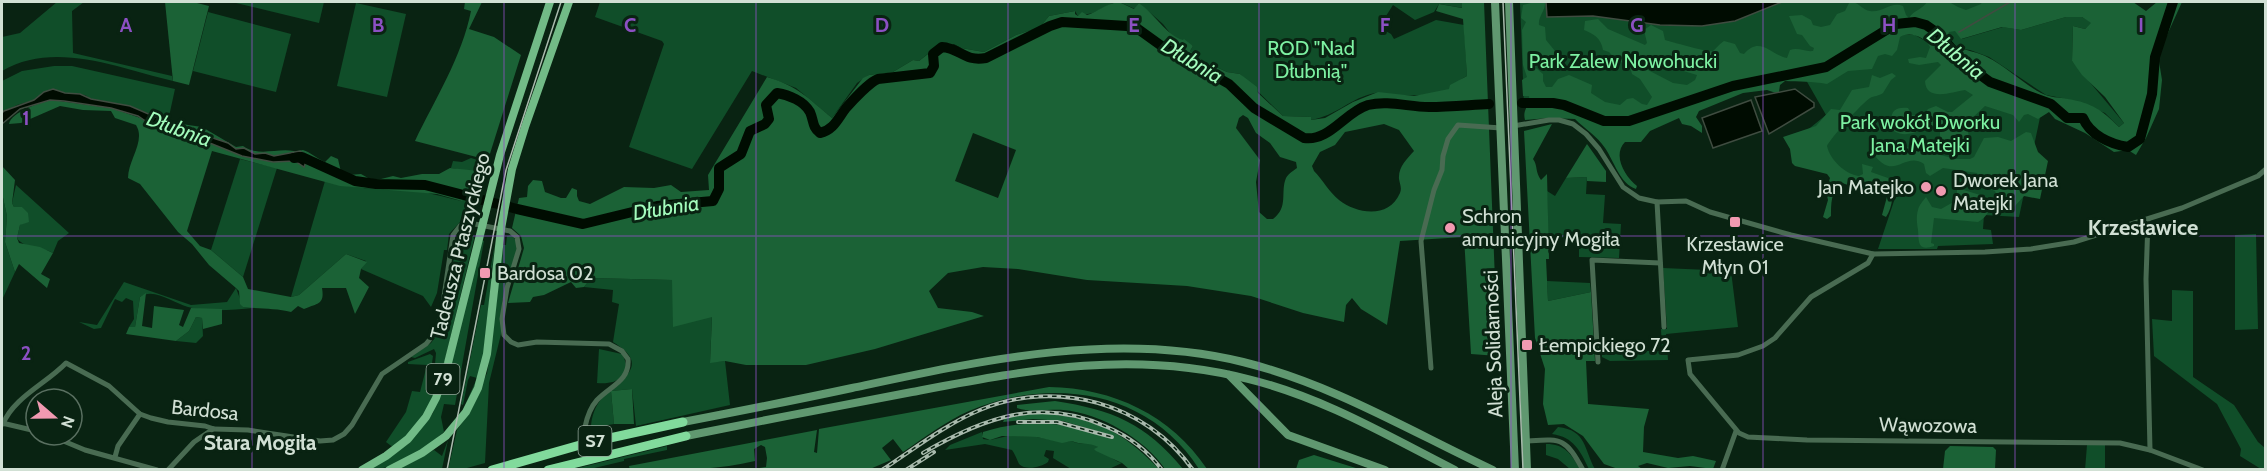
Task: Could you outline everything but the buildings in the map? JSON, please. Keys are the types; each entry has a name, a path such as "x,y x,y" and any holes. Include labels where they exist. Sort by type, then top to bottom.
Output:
{"highway":[{"name":"S7","path":"492,470 579,445 683,422"},
{"name":"S7","path":"548,470 686,436"}],"main road":[{"name":"Tadeusza Ptaszyckiego","path":"362,470 386,456 408,439 423,422 433,404 445,373 489,195 550,2"},
{"name":"Tadeusza Ptaszyckiego","path":"388,470 422,453 446,436 462,417 475,395 485,363 501,229 518,146 569,2"},
{"name":"Aleja Solidarności","path":"1495,2 1514,466"},
{"name":"Aleja Solidarności","path":"1509,2 1527,469"},
{"path":"529,67 528,74 531,78 539,80 544,75"},
{"name":"S7","path":"683,422 970,365 1076,350 1146,348 1230,360 1300,379 1356,402 1493,470"},
{"name":"S7","path":"686,436 973,380 1067,366 1114,363 1155,364 1228,374 1273,385 1327,406 1455,470"},
{"path":"1228,374 1288,435 1385,470"}],"street":[{"path":"1513,126 1549,120 1573,124 1599,149 1623,188 1639,198 1657,202 1686,201 1710,212 1792,235 1873,254 1942,254 2031,249 2074,242 2182,208 2258,176 2265,169"},
{"path":"1431,368 1421,241 1431,200 1442,170 1443,156 1448,139 1458,125 1501,128"},
{"path":"1657,202 1664,327"},
{"path":"2148,220 2146,236 2150,450"},
{"name":"Bardosa","path":"2,424 5,417 24,397 66,363 109,386 140,414 168,422 214,429 243,429 316,441 333,440 344,434 352,425 380,376 429,341 438,326 455,232 465,224 481,225"},
{"path":"2136,224 2146,236"},
{"path":"481,225 501,229 515,235 518,240 519,249 504,304 502,327 504,335 511,342 518,345 537,342 609,344 625,354 628,359 627,372 595,402 587,416 585,427"},
{"path":"1722,470 1737,431 1690,374 1688,360 1738,355 1763,346 1775,338 1811,297 1868,262 1873,254"},
{"path":"1598,362 1592,260 1660,263"},
{"path":"115,457 118,446 140,414"},
{"path":"2,424 24,428"},
{"path":"169,469 194,442 214,429"},
{"name":"Wąwozowa","path":"1737,431 1748,437 1807,440 2120,443 2150,450 2203,470"},
{"path":"1526,441 1562,442 1574,452 1583,470"},
{"path":"78,447 157,470"}],"green space":[{"path":"57,2 84,2 72,11 73,53 172,76 173,81 109,64 65,57 22,62 2,71 2,37 20,33"},
{"path":"165,2 193,2 209,6 189,85 173,81"},
{"path":"236,2 324,2 319,23"},
{"path":"465,2 482,2 469,29 494,37 521,55 488,160 415,141 461,45 471,11 464,9"},
{"path":"600,2 1119,2 1093,13 1078,16 1075,11 1049,16 1040,27 1016,35 984,52 961,48 954,44 935,48 919,61 913,60 893,72 869,75 857,83 832,118 796,88 752,71 692,169 629,147 664,44 662,41 595,17"},
{"name":"ROD \"Nad Dłubnią\"","path":"1119,2 1462,2 1463,8 1439,4 1434,12 1415,20 1393,5 1379,27 1391,34 1394,39 1436,20 1464,25 1467,76 1444,92 1427,95 1375,93 1359,98 1320,118 1311,120 1311,117 1283,116 1240,74 1227,72 1205,62 1190,51 1193,46 1173,37 1163,24 1139,3 1135,9"},
{"path":"1119,2 1134,9 1139,3 1171,34 1184,39 1193,46 1190,51 1205,62 1227,72 1240,74 1257,87 1258,93 1283,116 1311,117 1311,120 1325,118 1353,102 1378,92 1414,96 1449,89 1450,85 1467,76 1463,19 1436,11 1439,4 1462,8 1462,2 1484,2 1498,356 1471,354 1464,237 1400,241 1387,325 1361,309 1352,298 1346,305 1344,322 1303,313 1251,296 1187,286 1087,280 1018,269 983,267 948,273 929,291 938,308 972,312 984,316 875,349 806,365 746,365 725,361 710,363 712,317 673,327 672,280 591,278 584,287 576,288 571,282 544,295 533,297 530,302 508,303 524,248 521,236 512,228 519,198 527,197 528,186 533,180 542,181 545,192 561,198 566,198 572,188 577,190 579,201 590,204 624,187 654,188 671,185 681,192 709,190 708,175 767,77 795,89 832,118 863,78 893,72 913,60 919,61 942,43 984,52 1016,35 1040,27 1049,16 1075,11 1078,16 1082,12 1087,15","holes":["1243,115 1248,118 1256,133 1270,143 1280,157 1296,162 1297,168 1290,173 1284,183 1281,210 1273,219 1267,219 1259,212 1256,182 1260,160 1236,128 1239,118","1384,124 1399,130 1414,151 1401,167 1400,193 1388,207 1372,212 1346,205 1335,197 1314,171 1312,166 1320,152 1335,145 1345,132","973,133 1016,150 998,198 955,181"]},
{"name":"Park Zalew Nowohucki","path":"1520,2 2004,2 1956,31 1962,39 2003,27 2021,30 2066,17 2082,17 2092,23 2085,29 2073,26 2072,61 2124,123 2119,127 2105,113 2067,99 2046,95 1989,57 1956,48 1950,45 1947,39 1916,23 1654,113 1562,104 1524,107"},
{"path":"1535,2 1545,3 1539,25 1545,27 1546,40 1557,57 1553,62 1542,61 1536,64 1536,68 1543,74 1546,87 1552,87 1558,79 1569,75 1592,85 1591,93 1605,102 1620,105 1627,99 1633,98 1647,105 1652,97 1640,79 1632,74 1629,63 1618,62 1609,52 1603,50 1597,37 1584,30 1585,21 1598,19 1608,29 1645,45 1647,43 1644,30 1651,25 1663,31 1665,40 1698,49 1713,51 1724,41 1735,44 1740,53 1744,54 1755,46 1760,46 1787,58 1790,50 1813,51 1814,48 1802,35 1797,34 1789,16 1802,15 1811,20 1813,25 1821,27 1830,25 1837,14 1845,11 1849,3 1853,2 1870,11 1895,5 1903,6 1909,18 1927,2 1949,2 1966,10 1982,2 2133,2 2146,11 2157,2 2182,2 2158,55 2162,80 2159,109 2136,155 2128,150 2114,152 2085,133 2055,119 2049,112 2038,119 2028,114 2024,115 2019,122 2013,115 1985,106 1969,121 1970,146 1962,151 1952,150 1940,137 1940,128 1937,125 1910,134 1894,131 1891,117 1892,113 1898,109 1908,108 1912,115 1923,117 1928,109 1936,106 1952,112 1973,95 1965,90 1947,94 1930,92 1925,81 1941,65 1938,62 1919,65 1909,63 1908,59 1926,58 1930,47 1921,38 1904,35 1900,37 1897,50 1892,56 1885,54 1878,56 1872,69 1848,71 1827,84 1785,81 1776,93 1767,90 1743,93 1699,111 1696,117 1702,126 1702,133 1691,126 1682,124 1679,118 1650,131 1641,142 1625,142 1621,147 1620,159 1628,177 1637,186 1636,189 1622,177 1602,144 1575,119 1525,120 1524,113 1529,96 1523,96 1522,80 1527,77 1523,65 1522,30 1526,22 1521,18 1523,5","holes":["2066,17 2082,17 2091,23 2085,29 2073,26 2072,61 2082,75 2105,97 2124,123 2119,127 2096,108 2084,103 2044,95 1994,61 1959,48 1947,39 1949,32 1955,31 1961,39 2002,27 2021,30","1674,63 1680,70 1697,75 1695,80 1687,85 1673,83 1648,70 1647,65"]},
{"path":"356,3 406,14 387,97 337,86"},
{"path":"208,12 291,34 276,92 193,71"},
{"name":"Park wokół Dworku Jana Matejki","path":"1900,35 1915,35 2042,108 2019,217 1984,215 1983,229 1991,230 1993,244 1938,246 1937,249 1878,249 1895,198 1860,185 1800,136 1826,115 1806,80"},
{"path":"72,66 175,89 168,121 130,106 53,89 44,92 34,100 2,113 2,81 22,71"},
{"path":"1892,73 1896,76 1883,93 1866,101 1827,146 1835,161 1854,175 1863,174 1862,164 1873,167 1871,172 1888,178 1892,203 1888,213 1886,217 1882,215 1888,193 1887,188 1873,190 1864,195 1840,183 1833,194 1831,216 1827,219 1823,217 1828,200 1826,191 1830,178 1827,174 1795,166 1792,163 1790,149 1783,137 1816,126 1831,109 1840,110 1852,90 1869,87 1872,75 1880,78"},
{"path":"52,100 111,108 167,127 168,122 202,127 236,147 243,146 255,151 303,150 325,162 331,156 338,159 341,172 349,175 361,174 377,180 393,176 401,178 439,174 450,168 479,171 482,174 477,193 468,195 462,201 437,194 340,186 212,151 187,231 200,246 211,250 243,277 248,289 291,297 299,295 346,254 367,262 361,269 359,278 369,287 355,314 346,288 322,288 323,294 319,303 304,309 298,306 291,312 243,307 240,304 239,291 209,265 192,244 178,232 140,184 128,178 139,138 136,125 115,118 111,111 60,106 21,123 9,124 15,115 34,105"},
{"path":"1552,124 1533,159 1541,180 1547,174 1548,301 1591,292 1595,361 1586,361 1588,404 1649,409 1644,427 1643,452 1678,458 1693,456 1716,461 1713,469 1690,466 1668,468 1647,463 1638,466 1642,469 1618,469 1604,464 1583,436 1564,424 1548,425 1543,404 1545,369 1535,338 1524,131"},
{"path":"2026,132 2031,133 2038,152 2048,161 2040,199 2024,196 2009,209 1999,200 1995,191 1983,186 1977,173 1943,168 1930,176 1926,173 1924,164 1910,161 1892,166 1886,165 1878,160 1870,149 1872,145 1889,148 1927,146 1929,152 1956,159 1970,159 1974,157 1984,138 1998,137 2011,141"},
{"path":"1587,144 1606,171 1606,182 1587,181 1587,177 1566,178"},
{"path":"471,158 488,163 480,194 477,193 478,188 457,169 451,168 453,161 462,162"},
{"path":"240,159 277,168 243,277 211,250"},
{"path":"2,166 15,180 12,203 14,207 22,207 28,213 29,222 20,225 17,238 19,243 40,247 53,253 41,274 50,279 47,288 19,264 15,272 5,242 7,216 2,193"},
{"path":"1587,177 1586,194 1605,195 1603,223 1621,224 1619,258 1579,257 1579,238 1548,237 1547,191 1555,196 1566,178"},
{"path":"325,181 355,187 420,192 462,201 465,197 478,200 473,219 461,221 449,234 437,293 431,307 423,296 361,269 366,261 346,254 299,295 291,297"},
{"path":"16,185 69,233 58,241 53,253 28,246 17,238 20,225 25,222 22,207 14,207 12,203"},
{"path":"1957,188 1987,197 1990,208 1987,215 1978,222 1934,218 1931,243 1934,246 1924,248 1919,241 1917,220 1920,205 1926,197 1932,207 1941,209 1957,200"},
{"path":"2,193 7,216 5,242 15,272 2,300"},
{"path":"472,229 474,239 442,372 429,407 416,426 394,448 386,442 406,412 412,391 420,392 427,365 408,364 408,362 430,354 433,356 432,363 435,364 434,349 415,358 411,357 431,343 439,332 458,238 461,232"},
{"path":"2256,234 2258,329 2235,330 2235,235"},
{"path":"512,235 516,241 517,250 502,302 501,334 489,383 485,463 448,470 457,430 472,408 487,373 503,245 506,245 507,236"},
{"path":"481,240 484,241 455,405 444,404 441,417 444,432 400,462 370,470 408,444 433,413"},
{"path":"495,243 483,361 479,377 462,412 477,378 470,376 463,405 461,404 481,305 484,305"},
{"path":"1663,268 1731,271 1738,327 1666,334 1668,360 1610,361 1602,357 1602,352 1624,351 1624,345 1631,345 1631,351 1662,351 1661,329 1667,329"},
{"path":"591,278 672,280 712,316 710,362 725,361 730,405 636,426 632,389 611,391 614,424 591,428 594,412 600,401 624,378 632,365 631,358 613,342 619,304 612,302 613,290 584,287"},
{"path":"1547,281 1590,283 1591,292 1548,301"},
{"path":"124,282 191,305 227,302 236,288 243,307 253,308 195,309 164,297 145,294 140,297 135,327 129,327 134,319 133,301 126,298 122,302 115,299 101,328 94,329 79,322 97,325"},
{"path":"2172,290 2193,291 2193,377 2234,405 2258,442 2265,448 2265,469 2261,469 2240,456 2241,449 2217,404 2154,356 2152,319 2172,321"},
{"path":"146,293 142,326 152,328 154,306 184,310 179,325 183,327 191,308 222,309 222,324 203,329 202,318 196,317 189,331 176,341 126,334 129,327 135,327 140,297"},
{"path":"196,317 202,318 203,336 196,343 176,341 189,331"},
{"path":"599,349 622,354 626,368 622,377 611,382 597,383"},
{"path":"1049,387 1096,393 1139,408 1176,434 1207,469 1199,469 1178,442 1154,422 1126,407 1096,397 1065,393 1032,394 1000,400 969,411 903,452 893,439 882,448 891,460 870,469 753,469 766,467 765,447 761,445 754,449 755,461 739,464 677,470 630,470 629,466 817,430 814,452 817,453 819,429"},
{"path":"632,389 634,424 614,424 611,391"},
{"path":"1055,401 1094,409 1127,421 1155,440 1183,469 1165,469 1134,438 1092,416 1063,410 1034,411 1017,408 1017,405"},
{"path":"1037,413 1075,418 1105,428 1132,444 1159,469 1129,469 1094,449 1098,447 1072,441 1062,443 1037,437 1002,436 990,440 982,437 983,432 1030,424 1061,425 1107,437 1110,435 1063,421 1033,419 1003,422 1005,418"},
{"path":"1558,427 1574,432 1580,437 1595,469 1589,469 1571,442 1552,434"},
{"path":"982,432 983,439 990,440 1008,436 1037,437 1062,442 1092,444 1122,463 1109,469 1071,469 1053,458 1054,451 1046,450 1044,456 1049,459 1048,462 1029,468 1019,464 1012,450 985,444 945,450 950,445"},
{"path":"448,440 442,469 397,470 434,450 442,456"},
{"path":"1546,444 1563,448 1580,469 1570,469 1558,459 1546,455"},
{"path":"2087,445 2105,445 2105,469 2085,470"},
{"path":"667,446 667,450 624,459 624,461 590,469 570,470"},
{"path":"1950,446 1993,447 1996,450 1995,469 1943,469 1945,451"},
{"path":"1314,455 1359,469 1296,469 1299,460"}],"water":[{"path":"1546,2 1782,2 1735,21 1702,26 1660,25 1593,16 1547,17"},
{"path":"53,89 130,106 174,125 228,143 236,149 244,148 255,154 265,153 274,156 300,151 308,156 304,167 295,161 273,162 242,156 180,131 147,122 138,116 111,108 64,101 50,100 20,109 2,124 4,111 34,100 44,92"},
{"path":"1795,89 1814,103 1814,107 1769,134 1755,97"},
{"path":"1751,100 1762,131 1713,148 1702,118"}],"waterway":[{"path":"1959,32 2010,2"},
{"name":"Dłubnia","path":"1522,103 1553,103 1604,121 1629,121 1733,86 1826,67 1896,24 1915,22 1926,25 1939,34 1964,63 1990,82 2051,104 2067,118 2083,118 2090,129 2101,138 2128,147 2140,139 2152,94 2155,57 2173,2"},
{"name":"Dłubnia","path":"294,158 302,157 355,181 425,185 583,224 657,206 713,201 719,189 719,168 741,154 750,131 765,124 769,119 766,105 777,93 791,97 804,105 820,133 832,126 866,87 878,79 930,73 934,66 933,54 942,47 967,57 986,58 1062,22 1127,26 1138,29 1163,47 1229,84 1254,108 1304,138 1321,136 1368,105 1391,103 1429,107 1489,104"},
{"name":"Dłubnia","path":"1938,33 1943,32"}],"tram line":[{"path":"447,470 506,170 561,2"},
{"path":"1503,2 1523,470"}],"railway":[{"path":"882,470 930,437 967,416 1009,401 1039,396 1068,397 1097,403 1125,413 1151,428 1173,447 1193,470"},
{"path":"923,453 990,421 1035,412 1058,413 1082,418 1122,435 1144,450 1162,470"},
{"path":"1018,422 1057,422 1112,437"},
{"path":"906,470 934,452"}],"place":[{"name":"Jan Matejko","path":"1926,187"},
{"name":"Dworek Jana Matejki","path":"1941,191"},
{"name":"Krzesławice Młyn 01","path":"1735,222"},
{"name":"Schron amunicyjny Mogiła","path":"1450,228"},
{"name":"Bardosa 02","path":"485,273"},
{"name":"Łempickiego 72","path":"1527,345"}],"district":[{"name":"Krzesławice","path":"2143,227"},
{"name":"Stara Mogiła","path":"260,443"}]}
